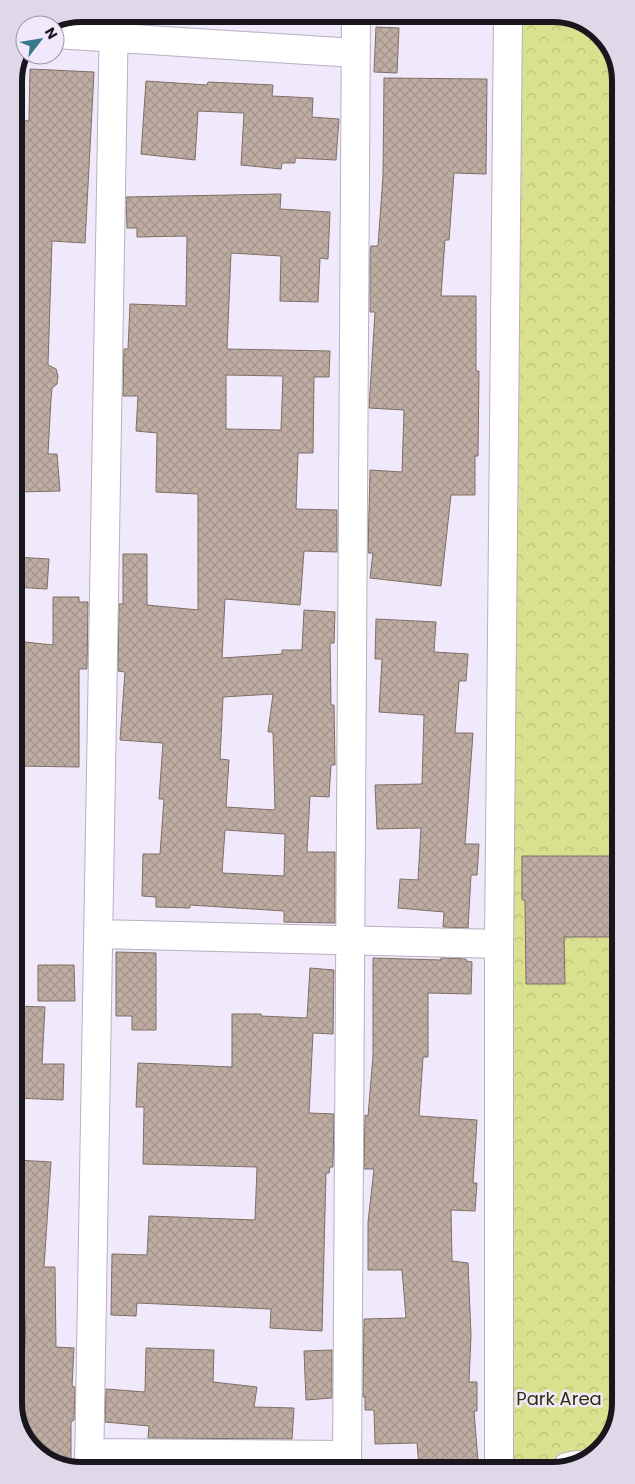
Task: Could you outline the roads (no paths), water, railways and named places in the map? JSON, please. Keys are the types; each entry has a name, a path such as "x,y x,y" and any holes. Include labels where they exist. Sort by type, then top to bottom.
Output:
{"street":[{"path":"347,1462 356,23"},
{"path":"499,1462 499,944 508,23"},
{"path":"65,32 113,25 354,53"},
{"path":"102,1461 89,1461 113,25"},
{"path":"98,934 499,944"}],"park label":[{"name":"Park Area","path":"559,1398"}]}
